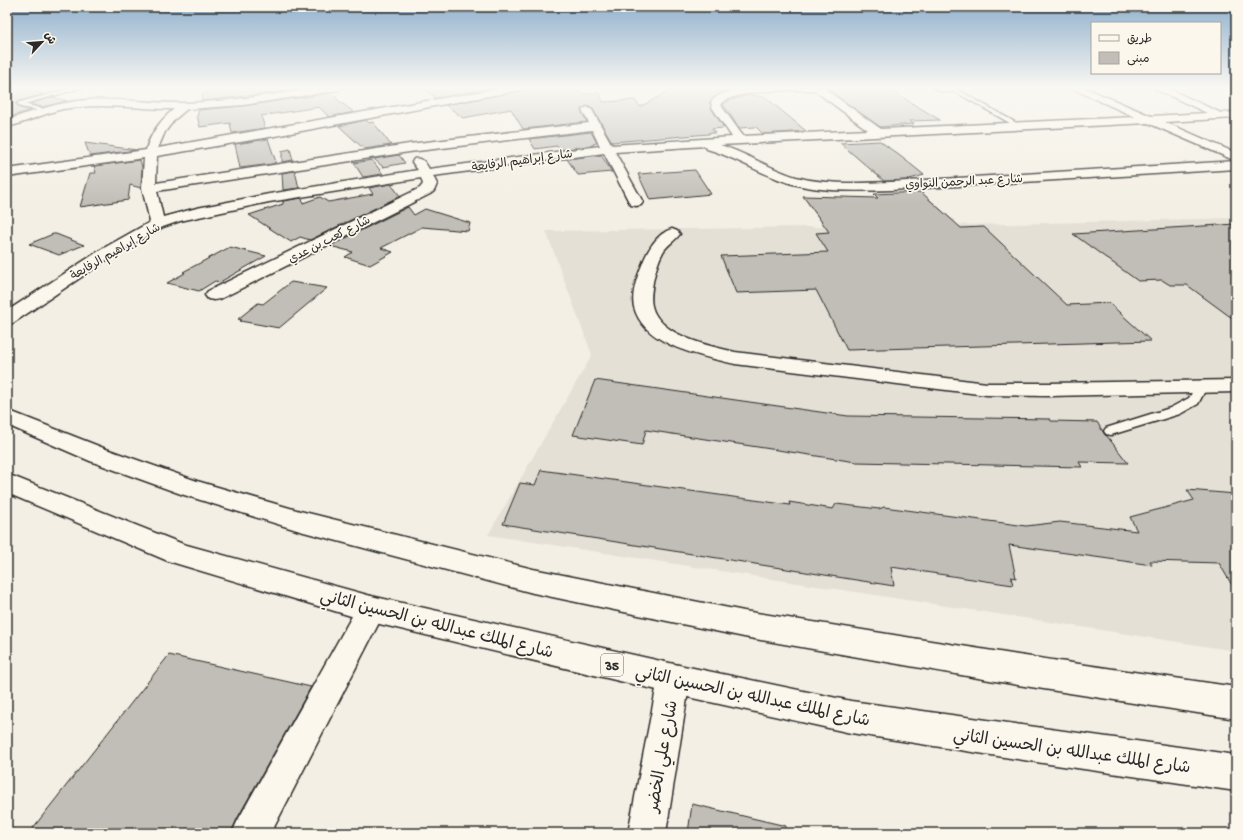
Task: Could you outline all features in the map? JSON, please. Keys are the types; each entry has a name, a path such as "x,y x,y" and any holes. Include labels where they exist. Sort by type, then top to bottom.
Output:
{"main road":[{"path":"158,224 149,188 148,162 157,136 163,126"},
{"path":"7,173 150,153 298,126"},
{"path":"149,188 409,148 593,126"},
{"path":"595,126 636,202"},
{"path":"730,126 740,140"},
{"path":"870,126 879,133"},
{"name":"شارع إبراهيم الرفايعة","path":"7,319 102,256 158,224 175,218 228,205 426,173 608,149 740,140 1013,126"},
{"path":"1165,126 1236,157"},
{"name":"شارع عبد الرحمن النواوي","path":"700,143 740,156 788,179 805,183 833,186 863,186 1236,165"},
{"path":"409,148 426,173"},
{"name":"شارع كعب بن عدي","path":"214,295 425,191 429,188 430,184 426,173"},
{"path":"672,234 655,249 643,290 643,307 649,321 657,329 677,340 708,352 735,358 987,389 1025,390 1202,385 1236,386"},
{"path":"7,417 98,455 190,488 300,521 534,581 744,624 1018,670 1236,703"},
{"name":"شارع الملك عبدالله بن الحسين الثاني","path":"7,483 178,553 371,609 674,679 850,717 1236,773"},
{"path":"251,833 371,609"},
{"name":"شارع علي الخضر","path":"647,833 674,679"}],"lane":[{"path":"1111,431 1181,407 1194,401 1202,385"}],"shaded area":[{"path":"1236,218 1236,651 488,535 592,355 546,231 1013,224"}],"building":[{"path":"231,126 264,126 265,128 232,133"},
{"path":"339,126 376,126 391,145 364,149"},
{"path":"521,126 549,126 523,129"},
{"path":"603,126 723,126 724,128 712,129 715,133 708,133 709,134 612,142"},
{"path":"738,126 800,126 806,131 763,134 756,127 739,128"},
{"path":"591,132 597,143 593,144 594,145 560,150 557,146 535,149 529,139"},
{"path":"268,139 276,162 272,164 240,168 235,144"},
{"path":"880,141 924,175 906,180 884,181 840,143"},
{"path":"85,143 137,150 90,156"},
{"path":"290,149 293,160 282,162 282,151"},
{"path":"399,155 405,163 383,167 374,159"},
{"path":"601,155 612,172 578,175 567,159"},
{"path":"140,160 142,167 141,188 130,185 128,200 80,207 90,173 96,173 94,166"},
{"path":"372,160 383,174 363,177 354,163"},
{"path":"695,170 711,194 650,200 638,174"},
{"path":"295,171 299,188 283,190 282,173"},
{"path":"391,184 400,196 310,240 300,237 291,242 249,215 283,204 283,201 302,198 303,203 320,197 328,202 373,194 369,188"},
{"path":"921,192 961,228 984,227 1067,305 1109,303 1151,341 847,350 816,290 736,293 721,256 828,252 816,233 829,232 803,196 878,198 874,194"},
{"path":"408,207 414,215 425,209 470,223 468,231 422,227 381,248 393,252 370,265 345,257 353,252 330,246"},
{"path":"1236,224 1236,321 1187,285 1170,285 1162,280 1138,281 1073,234"},
{"path":"53,234 84,245 59,255 29,244"},
{"path":"230,247 266,256 220,282 215,281 199,291 167,283 185,273 183,272"},
{"path":"291,282 327,288 279,328 240,321 242,320 238,319 258,303 263,304"},
{"path":"595,380 848,416 1050,419 1051,421 1097,422 1105,435 1128,463 1079,462 1082,467 856,462 646,430 642,445 573,435"},
{"path":"541,470 790,505 789,502 833,509 836,504 879,509 884,507 1026,526 1060,522 1137,531 1130,517 1194,500 1187,490 1236,494 1236,592 1219,563 1150,561 1152,565 1009,545 1016,578 1011,577 1013,585 891,567 894,586 503,524 520,483 535,485"},
{"path":"169,655 311,687 237,819 231,833 29,833"},
{"path":"692,804 786,826 785,833 688,833"}]}
